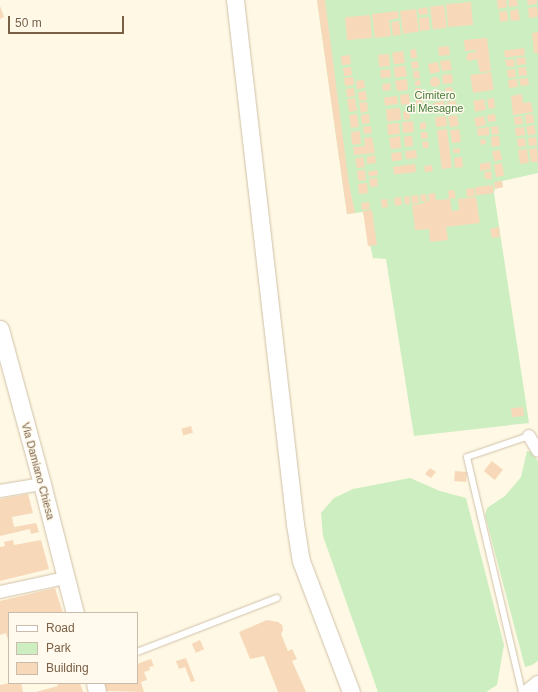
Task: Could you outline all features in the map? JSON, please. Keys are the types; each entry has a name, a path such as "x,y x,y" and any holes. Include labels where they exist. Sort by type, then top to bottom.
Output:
{"main road":[{"path":"235,0 296,532 301,561 351,692"},
{"name":"Via Damiano Chiesa","path":"0,329 75,612"},
{"path":"528,692 538,684"}],"street":[{"path":"529,436 538,452"},
{"path":"0,491 42,484"},
{"path":"0,592 65,578"}],"lane":[{"path":"522,692 467,457 529,436"},
{"path":"138,652 277,598"}],"green space":[{"name":"Cimitero di Mesagne","path":"317,0 538,0 538,173 502,181 503,187 495,189 494,193 529,423 414,436 386,259 373,258 363,212 347,214"},
{"path":"527,451 531,452 538,461 538,661 525,667 485,515 487,508 505,496 521,477"},
{"path":"410,478 440,491 466,498 504,645 497,685 486,692 378,692 323,536 321,513 334,498 353,489"}],"building":[{"path":"317,0 325,0 349,184 355,213 347,214"},
{"path":"497,0 506,0 507,7 498,9"},
{"path":"509,0 517,0 518,6 509,7"},
{"path":"527,0 537,0 537,4 528,5"},
{"path":"471,2 473,25 448,27 446,4"},
{"path":"444,5 447,28 433,30 430,7"},
{"path":"0,6 4,17 0,19"},
{"path":"427,7 428,14 419,15 418,9"},
{"path":"537,7 538,17 529,18 528,8"},
{"path":"416,9 419,32 403,34 400,11"},
{"path":"518,9 520,20 511,21 510,11"},
{"path":"398,11 399,18 389,20 391,36 375,38 372,14"},
{"path":"507,11 508,21 500,22 499,12"},
{"path":"370,15 372,38 347,40 345,17"},
{"path":"429,17 430,30 420,31 419,18"},
{"path":"399,21 401,35 393,36 391,22"},
{"path":"538,32 538,53 534,53 532,33"},
{"path":"487,38 491,71 480,72 477,59 469,61 466,59 468,53 476,52 476,50 465,51 464,40"},
{"path":"449,46 450,55 439,56 438,47"},
{"path":"524,48 525,55 505,58 504,51"},
{"path":"416,49 417,58 411,59 410,50"},
{"path":"403,51 405,63 394,65 392,53"},
{"path":"389,54 390,66 379,67 378,55"},
{"path":"350,55 351,64 342,65 341,56"},
{"path":"525,57 526,64 517,65 516,58"},
{"path":"514,59 515,66 507,67 505,60"},
{"path":"450,60 452,70 442,71 440,61"},
{"path":"418,61 419,68 412,69 411,62"},
{"path":"438,62 440,72 430,74 428,64"},
{"path":"405,66 407,76 395,78 394,67"},
{"path":"351,67 352,75 344,76 343,68"},
{"path":"526,67 527,75 519,76 518,68"},
{"path":"390,69 391,77 381,78 380,70"},
{"path":"515,69 516,77 508,78 507,70"},
{"path":"413,71 419,71 420,78 414,79"},
{"path":"491,72 494,90 473,93 470,75"},
{"path":"452,74 453,83 443,84 442,75"},
{"path":"353,77 354,85 345,86 344,78"},
{"path":"433,77 437,77 439,78 439,86 433,87 430,84 430,80"},
{"path":"528,78 529,85 521,86 519,79"},
{"path":"407,79 408,90 397,91 395,81"},
{"path":"517,79 518,87 509,88 508,80"},
{"path":"364,80 365,88 357,89 356,81"},
{"path":"420,80 421,85 415,86 415,81"},
{"path":"390,83 391,90 383,91 382,84"},
{"path":"452,87 454,97 447,98 445,88"},
{"path":"354,88 355,96 347,97 346,89"},
{"path":"415,88 421,88 422,95 416,95"},
{"path":"439,90 440,98 433,98 432,91"},
{"path":"366,91 367,100 359,101 358,92"},
{"path":"409,94 410,104 401,105 400,95"},
{"path":"522,94 523,103 531,102 533,112 513,115 511,96"},
{"path":"397,96 398,104 385,106 384,98"},
{"path":"355,98 357,111 349,112 347,99"},
{"path":"422,98 423,104 416,105 416,99"},
{"path":"494,98 495,108 489,109 487,99"},
{"path":"484,99 486,110 475,112 473,101"},
{"path":"444,101 446,112 435,114 433,103"},
{"path":"456,101 457,112 448,113 447,102"},
{"path":"367,102 368,111 361,113 359,103"},
{"path":"400,108 401,120 387,121 386,109"},
{"path":"409,111 410,119 404,120 403,112"},
{"path":"357,114 359,127 351,128 349,115"},
{"path":"369,114 370,123 362,124 361,115"},
{"path":"495,114 496,121 488,122 487,115"},
{"path":"533,114 534,123 526,124 525,115"},
{"path":"457,115 459,126 450,127 448,117"},
{"path":"446,116 447,126 436,127 435,117"},
{"path":"484,116 486,125 476,127 474,118"},
{"path":"522,116 523,124 515,125 514,117"},
{"path":"413,121 414,132 403,133 402,122"},
{"path":"426,122 426,129 420,129 420,123"},
{"path":"399,123 400,134 388,135 387,124"},
{"path":"534,125 536,134 528,136 526,127"},
{"path":"371,126 372,133 364,134 363,127"},
{"path":"498,126 499,134 492,135 491,127"},
{"path":"489,127 489,135 478,136 477,129"},
{"path":"524,127 525,135 516,136 515,128"},
{"path":"447,129 452,168 442,169 437,130"},
{"path":"459,129 461,142 452,143 450,130"},
{"path":"360,131 361,144 352,145 351,132"},
{"path":"421,132 427,132 428,138 421,139"},
{"path":"400,136 401,148 391,149 389,138"},
{"path":"412,136 413,146 405,147 404,137"},
{"path":"499,136 500,146 492,147 491,137"},
{"path":"372,137 375,153 354,155 353,147 365,146 364,138"},
{"path":"536,137 537,145 529,146 528,138"},
{"path":"525,138 526,146 518,147 517,139"},
{"path":"485,139 486,144 481,145 480,140"},
{"path":"428,141 429,148 423,148 422,142"},
{"path":"460,148 460,153 453,153 453,149"},
{"path":"537,148 538,162 531,162 529,149"},
{"path":"527,149 529,163 520,164 518,150"},
{"path":"416,150 417,158 406,159 405,151"},
{"path":"500,150 502,160 494,161 492,152"},
{"path":"401,152 402,160 392,161 391,153"},
{"path":"375,155 376,163 367,164 367,157"},
{"path":"363,157 365,167 357,168 355,159"},
{"path":"462,157 463,167 455,168 454,158"},
{"path":"490,162 491,169 480,171 480,164"},
{"path":"502,163 504,176 496,177 494,164"},
{"path":"415,164 416,172 394,175 393,167"},
{"path":"432,165 433,171 425,172 424,166"},
{"path":"365,170 366,180 358,181 357,171"},
{"path":"377,170 378,175 369,177 368,172"},
{"path":"491,171 492,179 485,179 484,172"},
{"path":"377,178 378,186 370,187 369,179"},
{"path":"502,181 503,187 495,189 494,182"},
{"path":"367,183 368,193 359,194 358,184"},
{"path":"493,185 494,193 476,195 475,187"},
{"path":"474,188 475,196 467,197 466,189"},
{"path":"454,190 456,198 449,199 448,191"},
{"path":"435,193 436,200 450,199 452,211 459,210 458,199 476,197 480,223 446,227 448,240 430,242 429,229 415,230 412,205 425,203 424,201 421,202 420,195 426,194 427,201 429,201 428,194"},
{"path":"418,195 419,203 412,204 411,196"},
{"path":"409,196 410,204 405,205 404,197"},
{"path":"401,197 402,205 395,206 394,198"},
{"path":"387,199 388,207 382,208 381,200"},
{"path":"369,202 370,209 362,210 361,203"},
{"path":"372,210 377,245 368,246 363,211"},
{"path":"499,227 500,237 492,238 490,229"},
{"path":"523,407 524,416 512,417 511,408"},
{"path":"191,426 193,433 183,435 181,429"},
{"path":"492,461 503,470 495,480 484,471"},
{"path":"430,468 436,472 431,478 425,474"},
{"path":"455,471 467,472 466,482 454,481"},
{"path":"28,494 33,513 12,517 14,527 36,523 39,532 31,534 30,529 0,536 0,499"},
{"path":"13,540 14,545 41,540 49,569 0,581 0,547 5,546 4,542"},
{"path":"55,588 63,612 8,612 8,640 6,633 0,635 0,601"},
{"path":"267,620 278,622 282,625 283,630 281,634 288,651 292,649 297,659 292,661 306,692 278,692 264,656 250,659 239,632"},
{"path":"200,640 204,649 196,653 192,644"},
{"path":"186,658 195,681 191,682 185,667 179,669 176,661"},
{"path":"151,659 154,666 149,667 150,670 144,672 147,680 141,682 144,692 107,691 104,684 138,684 138,664"},
{"path":"8,683 21,684 23,692 0,692 0,685"},
{"path":"57,684 80,684 83,692 36,692 58,686"}]}
